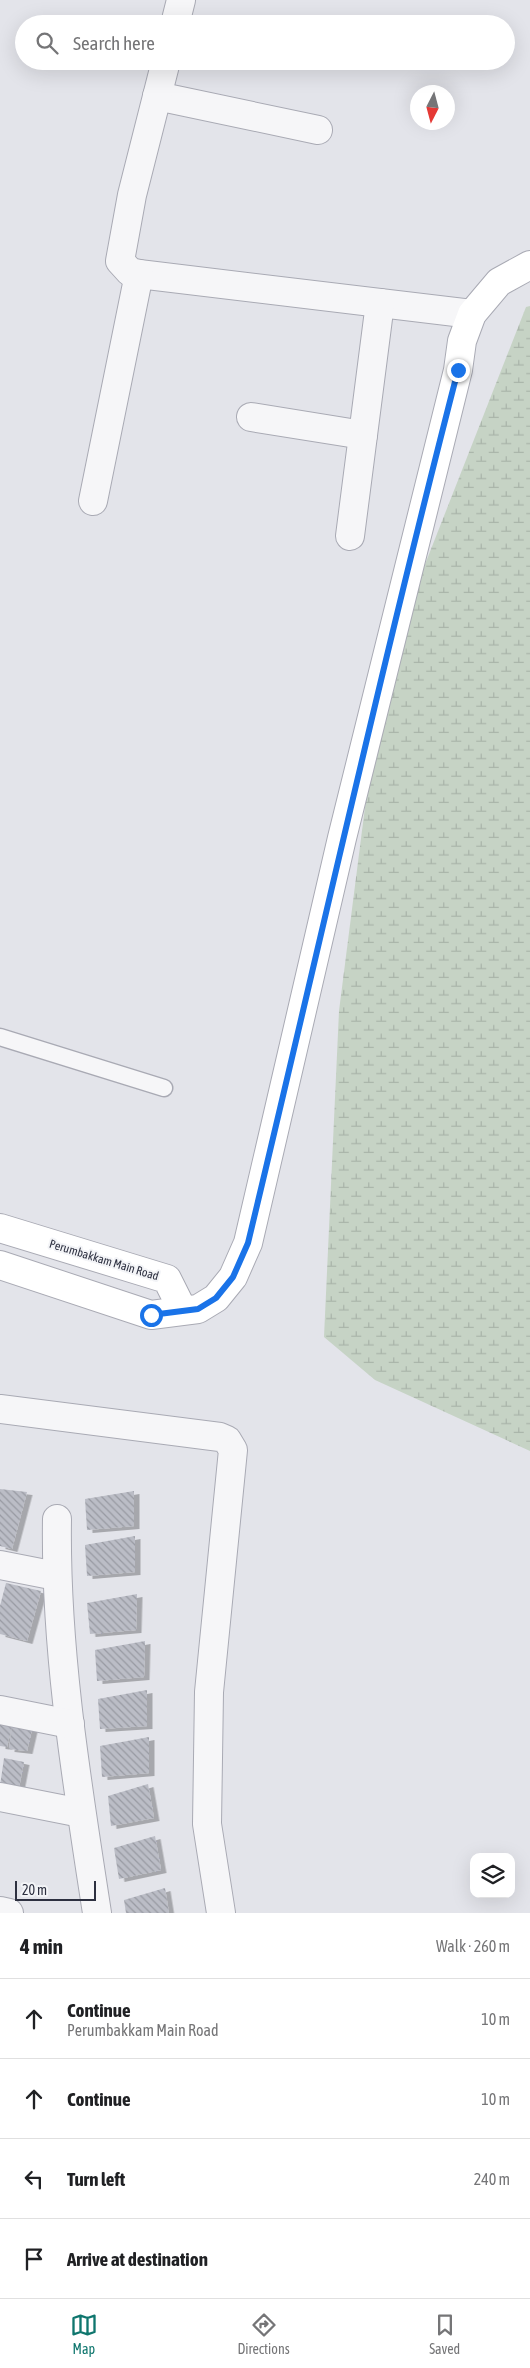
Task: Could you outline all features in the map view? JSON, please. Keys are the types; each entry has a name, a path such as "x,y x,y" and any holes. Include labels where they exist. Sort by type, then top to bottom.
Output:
{"street":[{"path":"178,15 182,0"},
{"path":"164,70 132,195 120,261 130,272 472,314"},
{"path":"157,96 318,130"},
{"path":"0,1265 151,1315 182,1309 198,1309 216,1298 233,1277 248,1243 347,819 458,370 462,341 472,314 499,282 530,265"},
{"path":"93,501 139,274"},
{"path":"350,536 380,303"},
{"path":"251,417 363,435"},
{"name":"Perumbakkam Main Road","path":"0,1228 167,1280 182,1309"},
{"path":"0,1409 220,1437 227,1440 233,1450 209,1702 207,1824 221,1913"},
{"path":"58,1519 56,1576 70,1724 81,1814 97,1913"},
{"path":"0,1565 56,1576"},
{"path":"0,1710 70,1724"},
{"path":"0,1797 81,1814"},
{"path":"0,1911 9,1913"}],"lane":[{"path":"0,1037 164,1088"}],"green space":[{"path":"530,306 530,1451 375,1380 324,1337 339,1011 382,674 526,307"}],"building":[{"path":"0,1489 27,1492 12,1549 0,1546"},
{"path":"134,1491 134,1526 87,1530 85,1499"},
{"path":"135,1536 135,1572 87,1576 85,1545"},
{"path":"6,1583 41,1591 27,1641 0,1634 0,1606"},
{"path":"137,1594 136,1630 90,1634 87,1603"},
{"path":"145,1641 144,1677 97,1681 95,1650"},
{"path":"147,1690 147,1726 100,1729 98,1699"},
{"path":"0,1718 33,1725 27,1751 9,1749 12,1726 7,1747 0,1746"},
{"path":"149,1737 149,1773 102,1777 100,1746"},
{"path":"4,1758 24,1762 19,1788 0,1786"},
{"path":"148,1784 154,1818 111,1826 108,1796"},
{"path":"155,1836 161,1870 119,1879 114,1848"},
{"path":"165,1888 169,1913 126,1913 124,1900"}],"route":[{"path":"151,1315 182,1309 198,1309 216,1298 233,1277 248,1243 305,1006 342,838 458,370"}]}
